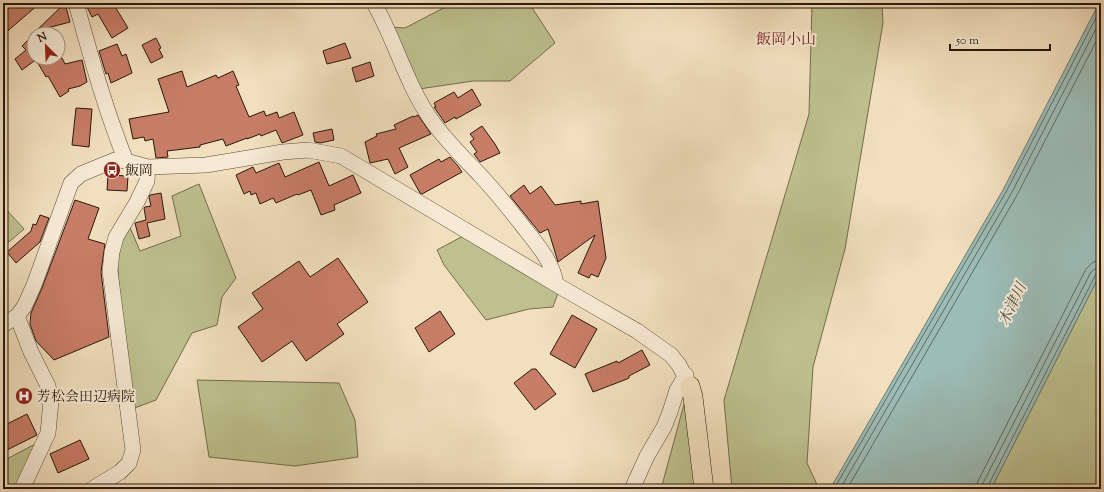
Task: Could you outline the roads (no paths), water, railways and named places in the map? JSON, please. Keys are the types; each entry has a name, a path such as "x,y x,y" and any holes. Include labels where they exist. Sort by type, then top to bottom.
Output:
{"main road":[{"path":"688,381 693,397 704,489"}],"street":[{"path":"76,3 101,94 126,161"},
{"path":"374,3 382,16 418,100 454,148 505,204 528,232 555,273 556,284"},
{"path":"3,325 17,316 24,307 34,285 71,183 81,174 115,160 126,161 148,167 206,166 283,152 308,150 341,156 637,331 663,349 675,360 688,381 677,390 664,427 647,456 632,489"},
{"path":"92,489 120,472 129,463 133,450 110,271 112,252 116,237 148,181 148,167"},
{"path":"17,316 31,352 48,386 51,401 48,433 22,489"}],"water":[{"name":"木津川","path":"1099,3 1101,3 1101,272 991,489 830,489 1003,190"}],"place":[{"name":"飯岡","path":"112,170"},
{"name":"芳松会田辺病院","path":"24,396"}],"district":[{"name":"飯岡小山","path":"786,39"}]}
